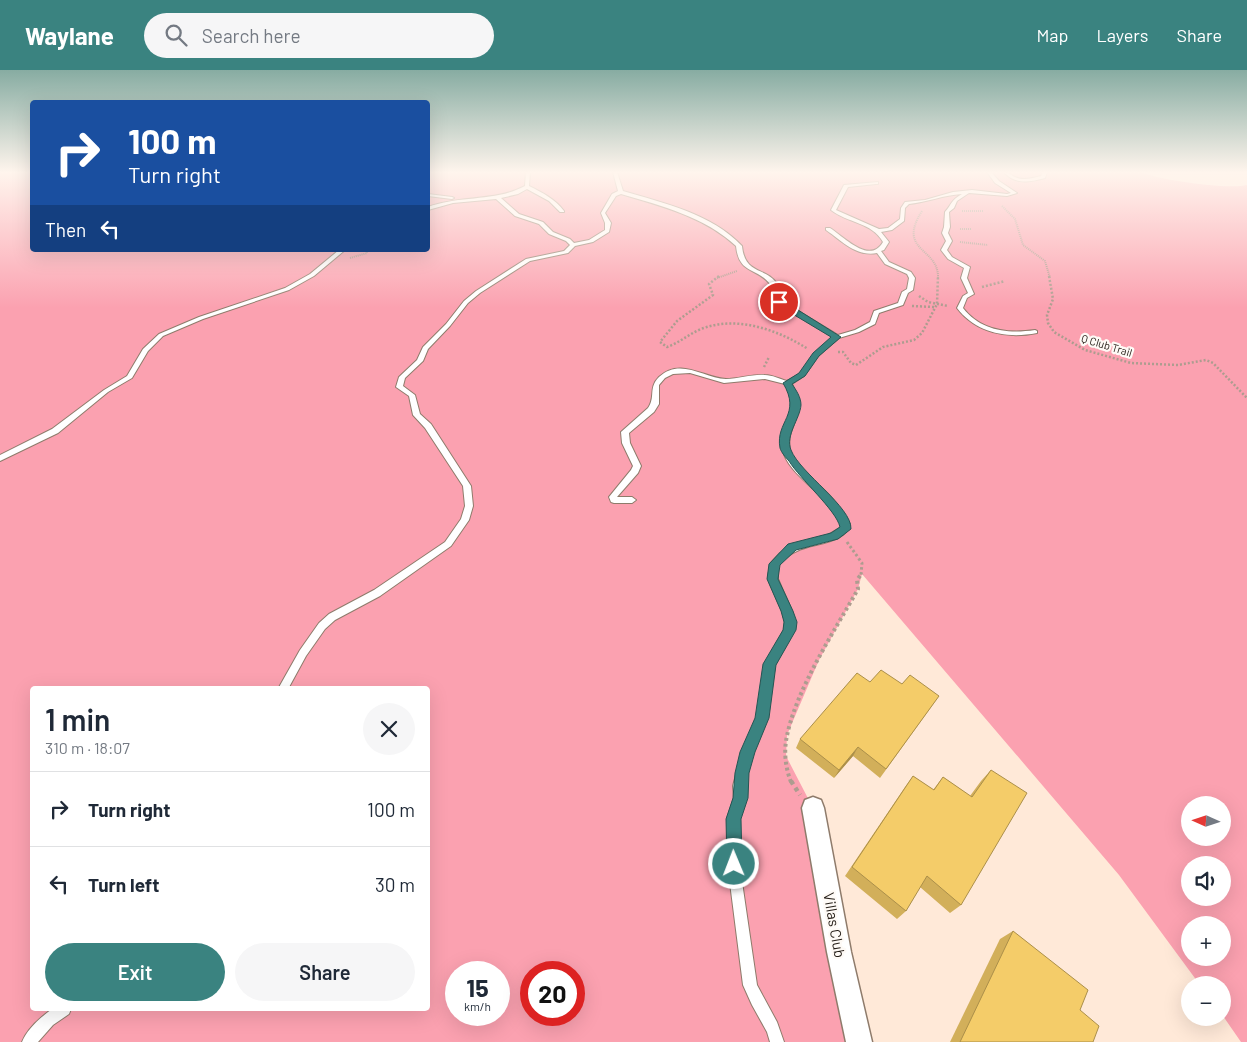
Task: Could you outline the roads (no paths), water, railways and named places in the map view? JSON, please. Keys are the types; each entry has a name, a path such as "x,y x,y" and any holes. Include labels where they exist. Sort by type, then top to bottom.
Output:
{"street":[{"name":"Villas Club","path":"813,808 839,952 859,1042"}],"lane":[{"path":"524,217 540,223 551,233 568,240 572,245"},
{"path":"286,686 303,653 322,626 332,617 378,592 448,544 465,520 469,506 467,486 428,426 417,415 412,395 398,387 402,378 415,368 425,348 448,326 455,314 472,296 528,260 566,252 572,245 591,241 607,231 608,223 605,217"},
{"path":"694,217 723,232 739,246 739,256 743,262 775,285 779,302 837,337"},
{"path":"846,217 878,231 886,242 879,252"},
{"path":"878,231 890,229 902,220 902,217"},
{"path":"947,217 945,233 949,241 944,250 950,258 967,267 964,278 971,294 965,297 960,308 970,319 984,327 1016,334 1035,332"},
{"path":"828,229 848,245 867,252 879,252"},
{"path":"0,458 55,430 106,391 130,377 145,350 161,335 201,318 287,289 317,271 340,252"},
{"path":"788,383 802,374 816,355 837,337 873,323 876,312 901,304 905,292 910,290 912,278 909,273 888,263 879,252"},
{"path":"632,500 614,500 613,497 637,466 626,443 625,432 651,410 655,404 656,386 663,377 672,372 682,370 724,380 765,377 788,383 794,394 796,405 787,433 785,449 798,470 828,499 846,524 845,529 841,533 792,547 774,564 772,579 787,611 790,622 789,630 770,664 762,718 748,752 740,786 740,798 733,819 735,875 750,985 755,998 772,1026 777,1042"},
{"path":"29,1042 48,1020 61,1011"}]}
